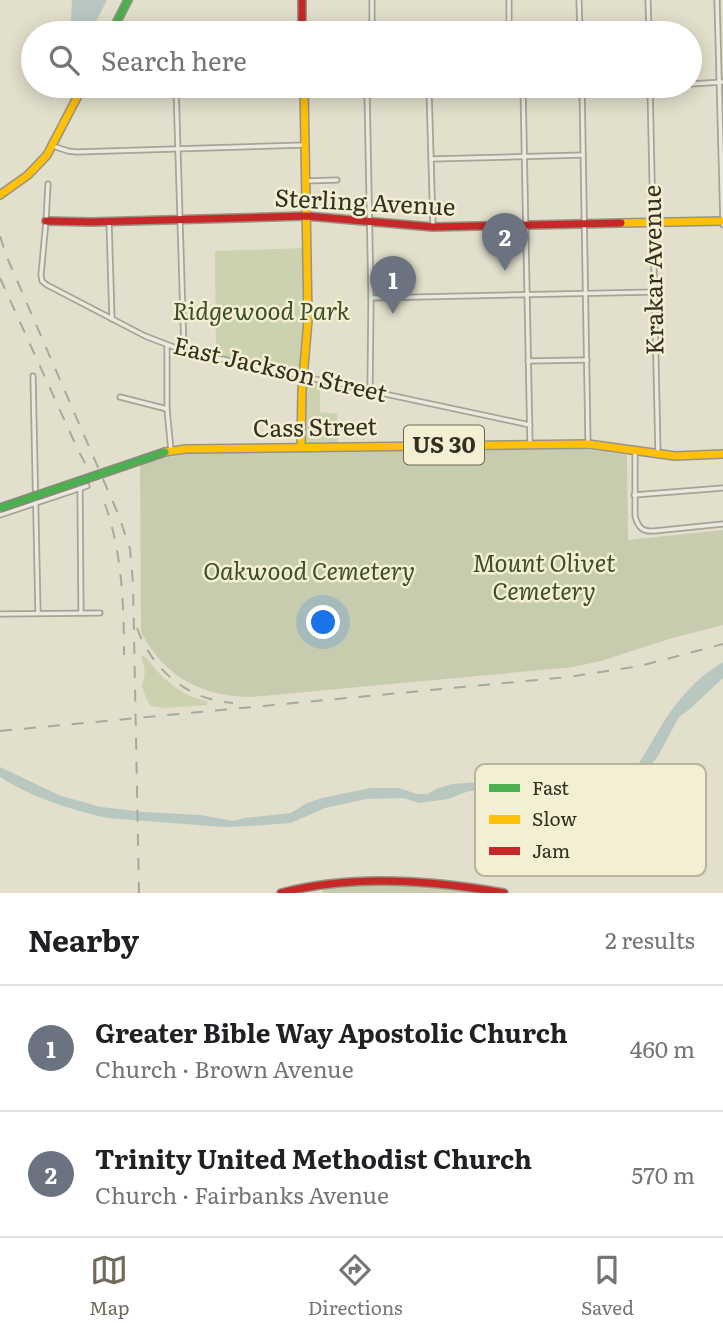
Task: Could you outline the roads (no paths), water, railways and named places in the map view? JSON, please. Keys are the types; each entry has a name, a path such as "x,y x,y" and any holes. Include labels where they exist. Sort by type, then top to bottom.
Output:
{"street":[{"path":"117,21 128,0"},
{"path":"302,0 302,21"},
{"path":"372,0 372,21"},
{"path":"509,0 509,21"},
{"path":"579,0 580,21"},
{"path":"648,0 649,21"},
{"path":"717,0 723,223"},
{"path":"702,83 721,82"},
{"path":"0,195 15,186 36,167 53,146 77,98"},
{"path":"176,98 184,351"},
{"path":"301,447 308,320 304,98"},
{"path":"370,391 371,98"},
{"path":"429,98 433,227"},
{"path":"523,98 530,444"},
{"path":"582,98 588,444"},
{"name":"Krakar Avenue","path":"650,98 658,454"},
{"path":"53,146 76,152 305,145"},
{"path":"431,159 584,155"},
{"path":"305,181 337,180"},
{"path":"47,221 48,184"},
{"name":"Sterling Avenue","path":"47,221 306,216 433,227 723,223"},
{"name":"East Jackson Street","path":"47,221 42,281 166,345 530,425"},
{"path":"109,221 112,319"},
{"path":"371,298 654,292"},
{"path":"166,345 168,451"},
{"path":"528,361 587,360"},
{"path":"33,376 38,613"},
{"path":"120,397 167,409"},
{"name":"Cass Street","path":"0,508 168,451 588,444 658,454 723,454"},
{"path":"635,451 635,516 641,529 648,532 723,524"},
{"path":"0,515 87,486"},
{"path":"80,488 81,613"},
{"path":"634,495 723,488"},
{"path":"0,614 100,613"},
{"path":"281,893 317,883 367,879 465,886 504,893"},
{"path":"317,883 317,893"}],"railway":[{"path":"0,236 119,516 130,549 133,583 139,893"},
{"path":"0,278 93,478"},
{"path":"105,504 118,560 124,655"},
{"path":"137,628 152,657 174,680 201,696 233,703"},
{"path":"0,731 568,677 640,666 723,644"}],"place":[{"name":"Trinity United Methodist Church","path":"505,271"},
{"name":"Greater Bible Way Apostolic Church","path":"393,314"}],"park label":[{"name":"Ridgewood Park","path":"261,312"},
{"name":"Oakwood Cemetery","path":"309,572"},
{"name":"Mount Olivet Cemetery","path":"544,578"}]}
